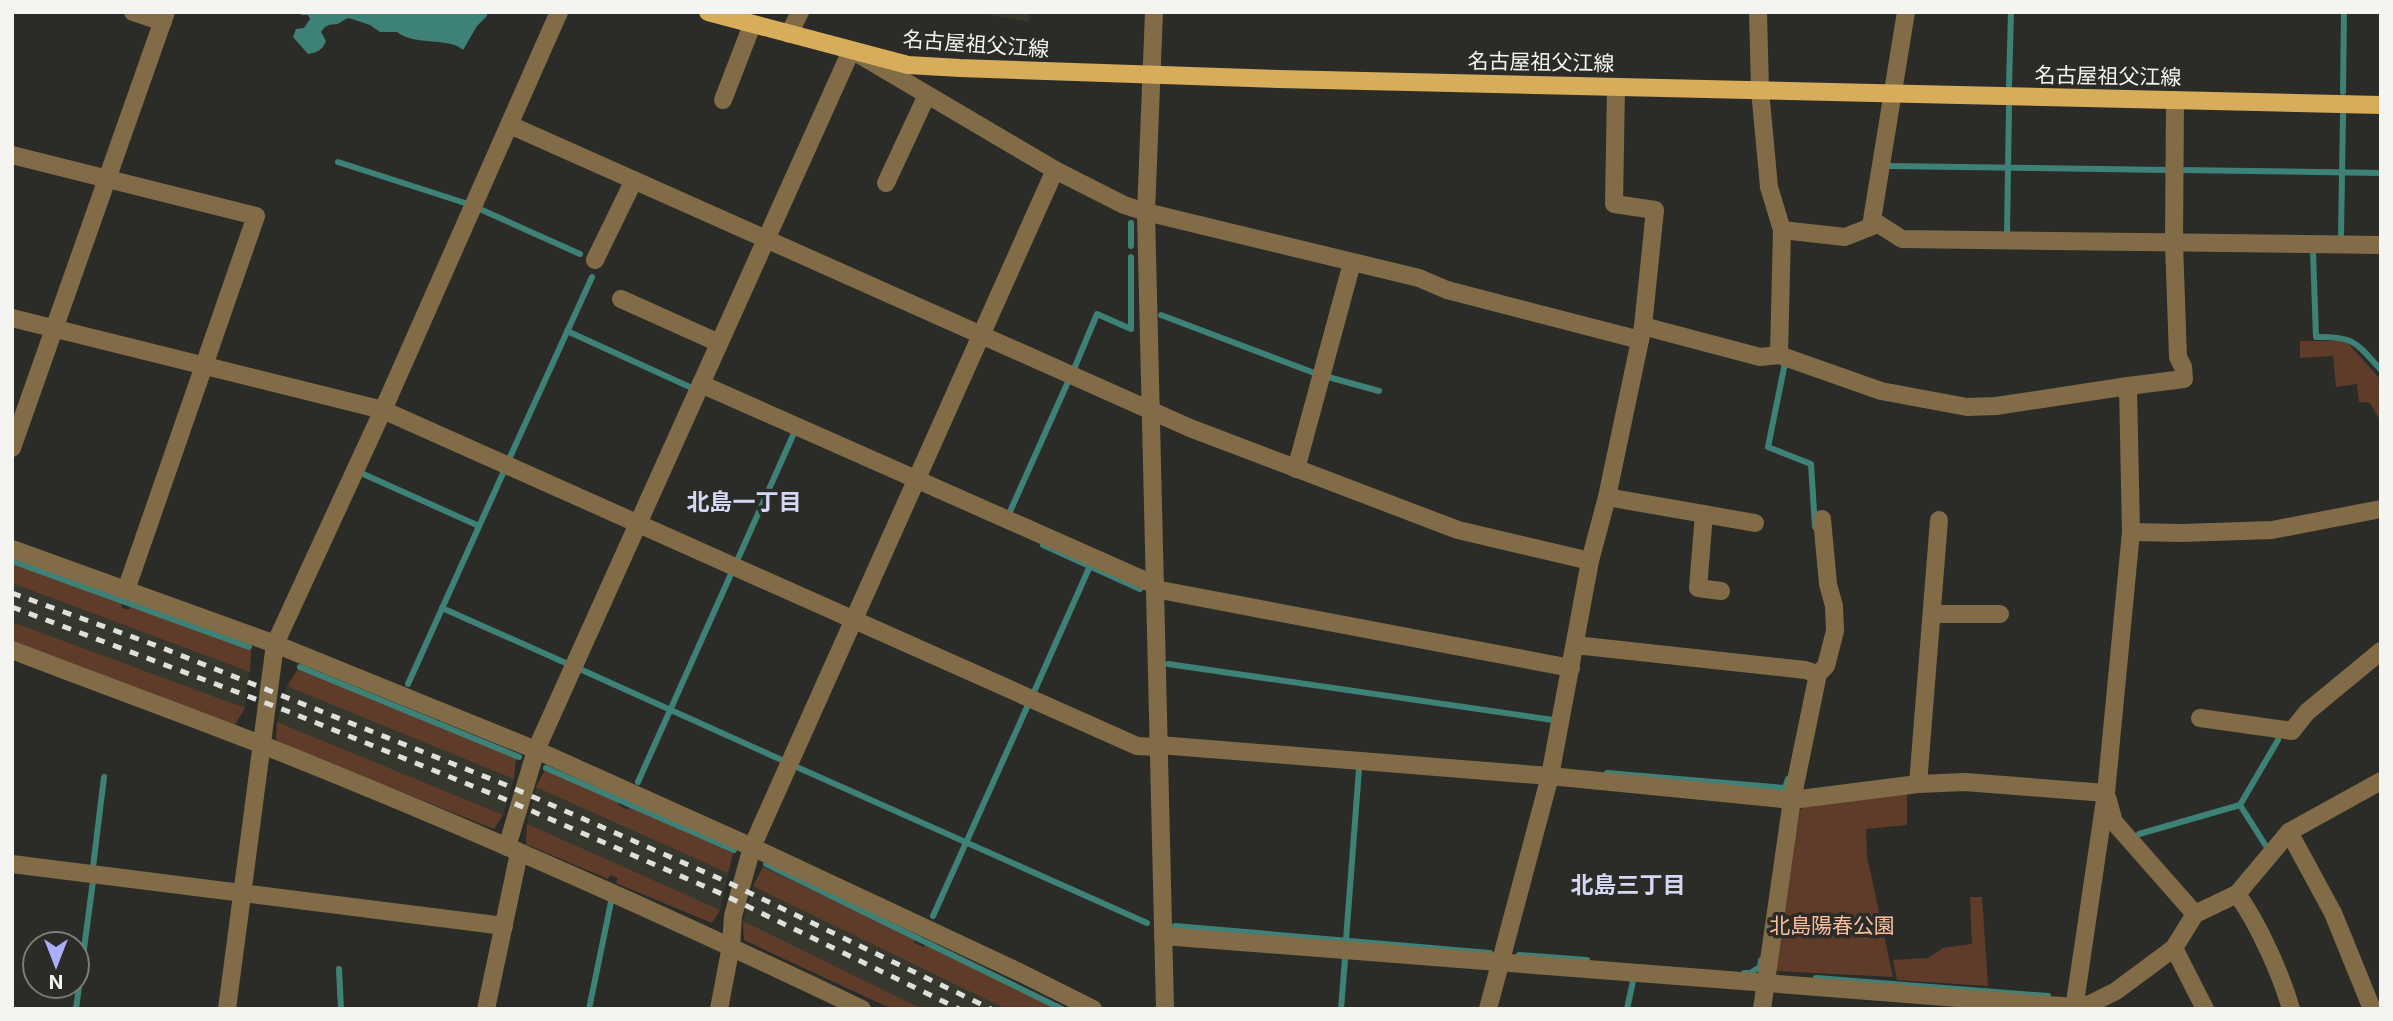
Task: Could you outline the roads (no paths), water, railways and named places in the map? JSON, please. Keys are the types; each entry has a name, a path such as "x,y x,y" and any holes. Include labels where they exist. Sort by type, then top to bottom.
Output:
{"main road":[{"name":"名古屋祖父江線","path":"708,12 908,65 1153,76 2381,105"}],"street":[{"path":"12,448 164,17 133,12"},
{"path":"227,1009 275,644 383,410 559,12"},
{"path":"789,34 800,12"},
{"path":"1154,12 1146,212 1165,1009"},
{"path":"1758,12 1760,90 1769,187 1782,230 1779,355"},
{"path":"1906,12 1872,220 1902,239 2381,245"},
{"path":"723,100 752,24"},
{"path":"486,1009 503,926 513,850 536,750 765,240 853,52 1055,170 1124,205 1419,278 1447,290 1641,333 1760,356 1779,355 1881,391 1967,407 1996,406 2184,379 2178,356 2174,243 2175,100"},
{"path":"1488,1009 1550,776 1590,561 1607,497 1641,333 1655,210 1614,204 1616,87"},
{"path":"886,183 927,95"},
{"path":"510,125 1151,412 1458,530 1590,561"},
{"path":"12,155 256,216 126,590"},
{"path":"719,1009 731,946 733,916 752,847 1055,170"},
{"path":"595,260 634,180"},
{"path":"1782,230 1845,237 1878,224"},
{"path":"1296,469 1352,263"},
{"path":"621,299 719,343"},
{"path":"12,318 383,410 1137,746 1550,776 1792,800 1918,784 1965,782 2106,793"},
{"path":"701,384 1155,587 1571,668"},
{"path":"2074,1008 2106,793 2131,532 2128,386"},
{"path":"1607,497 1755,523"},
{"path":"2131,532 2272,530 2381,509"},
{"path":"1704,514 1698,587 1721,592"},
{"path":"1762,1009 1792,800 1818,674 1826,666 1835,631 1822,519"},
{"path":"1918,784 1939,520"},
{"path":"12,549 275,644 536,750 752,847 1093,1009"},
{"path":"1932,614 2000,614"},
{"path":"1575,645 1805,670 1818,674"},
{"path":"12,650 261,744 513,850 731,946 862,1009"},
{"path":"2200,718 2292,731 2306,712 2381,651"},
{"path":"1163,936 1767,983 1917,1002 2074,1008 2090,1004 2116,991 2174,948 2195,914 2237,894 2289,832 2381,781"},
{"path":"2106,793 2113,822 2195,914"},
{"path":"2289,832 2333,913 2372,1009"},
{"path":"12,864 503,926"},
{"path":"2237,894 2263,942 2291,1009"},
{"path":"2174,948 2205,1009"}],"water":[{"path":"300,12 487,12 487,16 477,26 463,50 450,44 413,39 397,32 380,32 370,25 349,18 324,28 321,32 325,44 314,53 308,54 293,37 296,29 304,28 310,19 308,15 301,15"}],"waterway":[{"path":"2009,85 2011,12"},
{"path":"2343,92 2344,12"},
{"path":"2007,232 2009,107"},
{"path":"2341,236 2343,115"},
{"path":"338,162 465,203"},
{"path":"1888,166 2168,170"},
{"path":"2179,170 2381,173"},
{"path":"482,210 580,254"},
{"path":"1131,223 1131,246"},
{"path":"2313,252 2316,337 2339,338 2354,343 2381,370"},
{"path":"1074,369 1097,314 1131,329 1131,257"},
{"path":"510,457 592,277"},
{"path":"1161,315 1317,374"},
{"path":"567,331 692,388"},
{"path":"1785,363 1768,447 1811,464 1815,527"},
{"path":"1328,377 1379,391"},
{"path":"1008,516 1067,384"},
{"path":"737,561 794,433"},
{"path":"408,684 504,471"},
{"path":"361,473 479,526"},
{"path":"1043,545 1140,589"},
{"path":"12,561 249,647"},
{"path":"1034,692 1090,566"},
{"path":"638,782 731,574"},
{"path":"442,608 568,664"},
{"path":"1168,664 1553,720"},
{"path":"300,667 519,757"},
{"path":"582,670 784,761"},
{"path":"933,916 1028,705"},
{"path":"2139,834 2240,805 2278,740"},
{"path":"546,768 734,850"},
{"path":"799,768 1147,923"},
{"path":"1346,940 1359,769"},
{"path":"1607,773 1785,788 1788,779"},
{"path":"93,867 104,777"},
{"path":"2240,805 2266,846"},
{"path":"766,864 1062,1009"},
{"path":"76,1009 93,881"},
{"path":"589,1009 611,902"},
{"path":"1175,926 1490,953"},
{"path":"1519,955 1587,960"},
{"path":"1341,1009 1345,959"},
{"path":"1744,973 1750,973 1760,967 1761,960"},
{"path":"339,969 341,1009"},
{"path":"1816,978 2048,996"},
{"path":"1627,1009 1633,981"}],"railway":[{"path":"12,593 160,647 506,785 725,881 991,1009"},
{"path":"12,607 287,711 502,798 722,894 959,1009"}],"district":[{"name":"北島一丁目","path":"744,502"},
{"name":"北島三丁目","path":"1628,885"}],"park label":[{"name":"北島陽春公園","path":"1832,925"}]}
